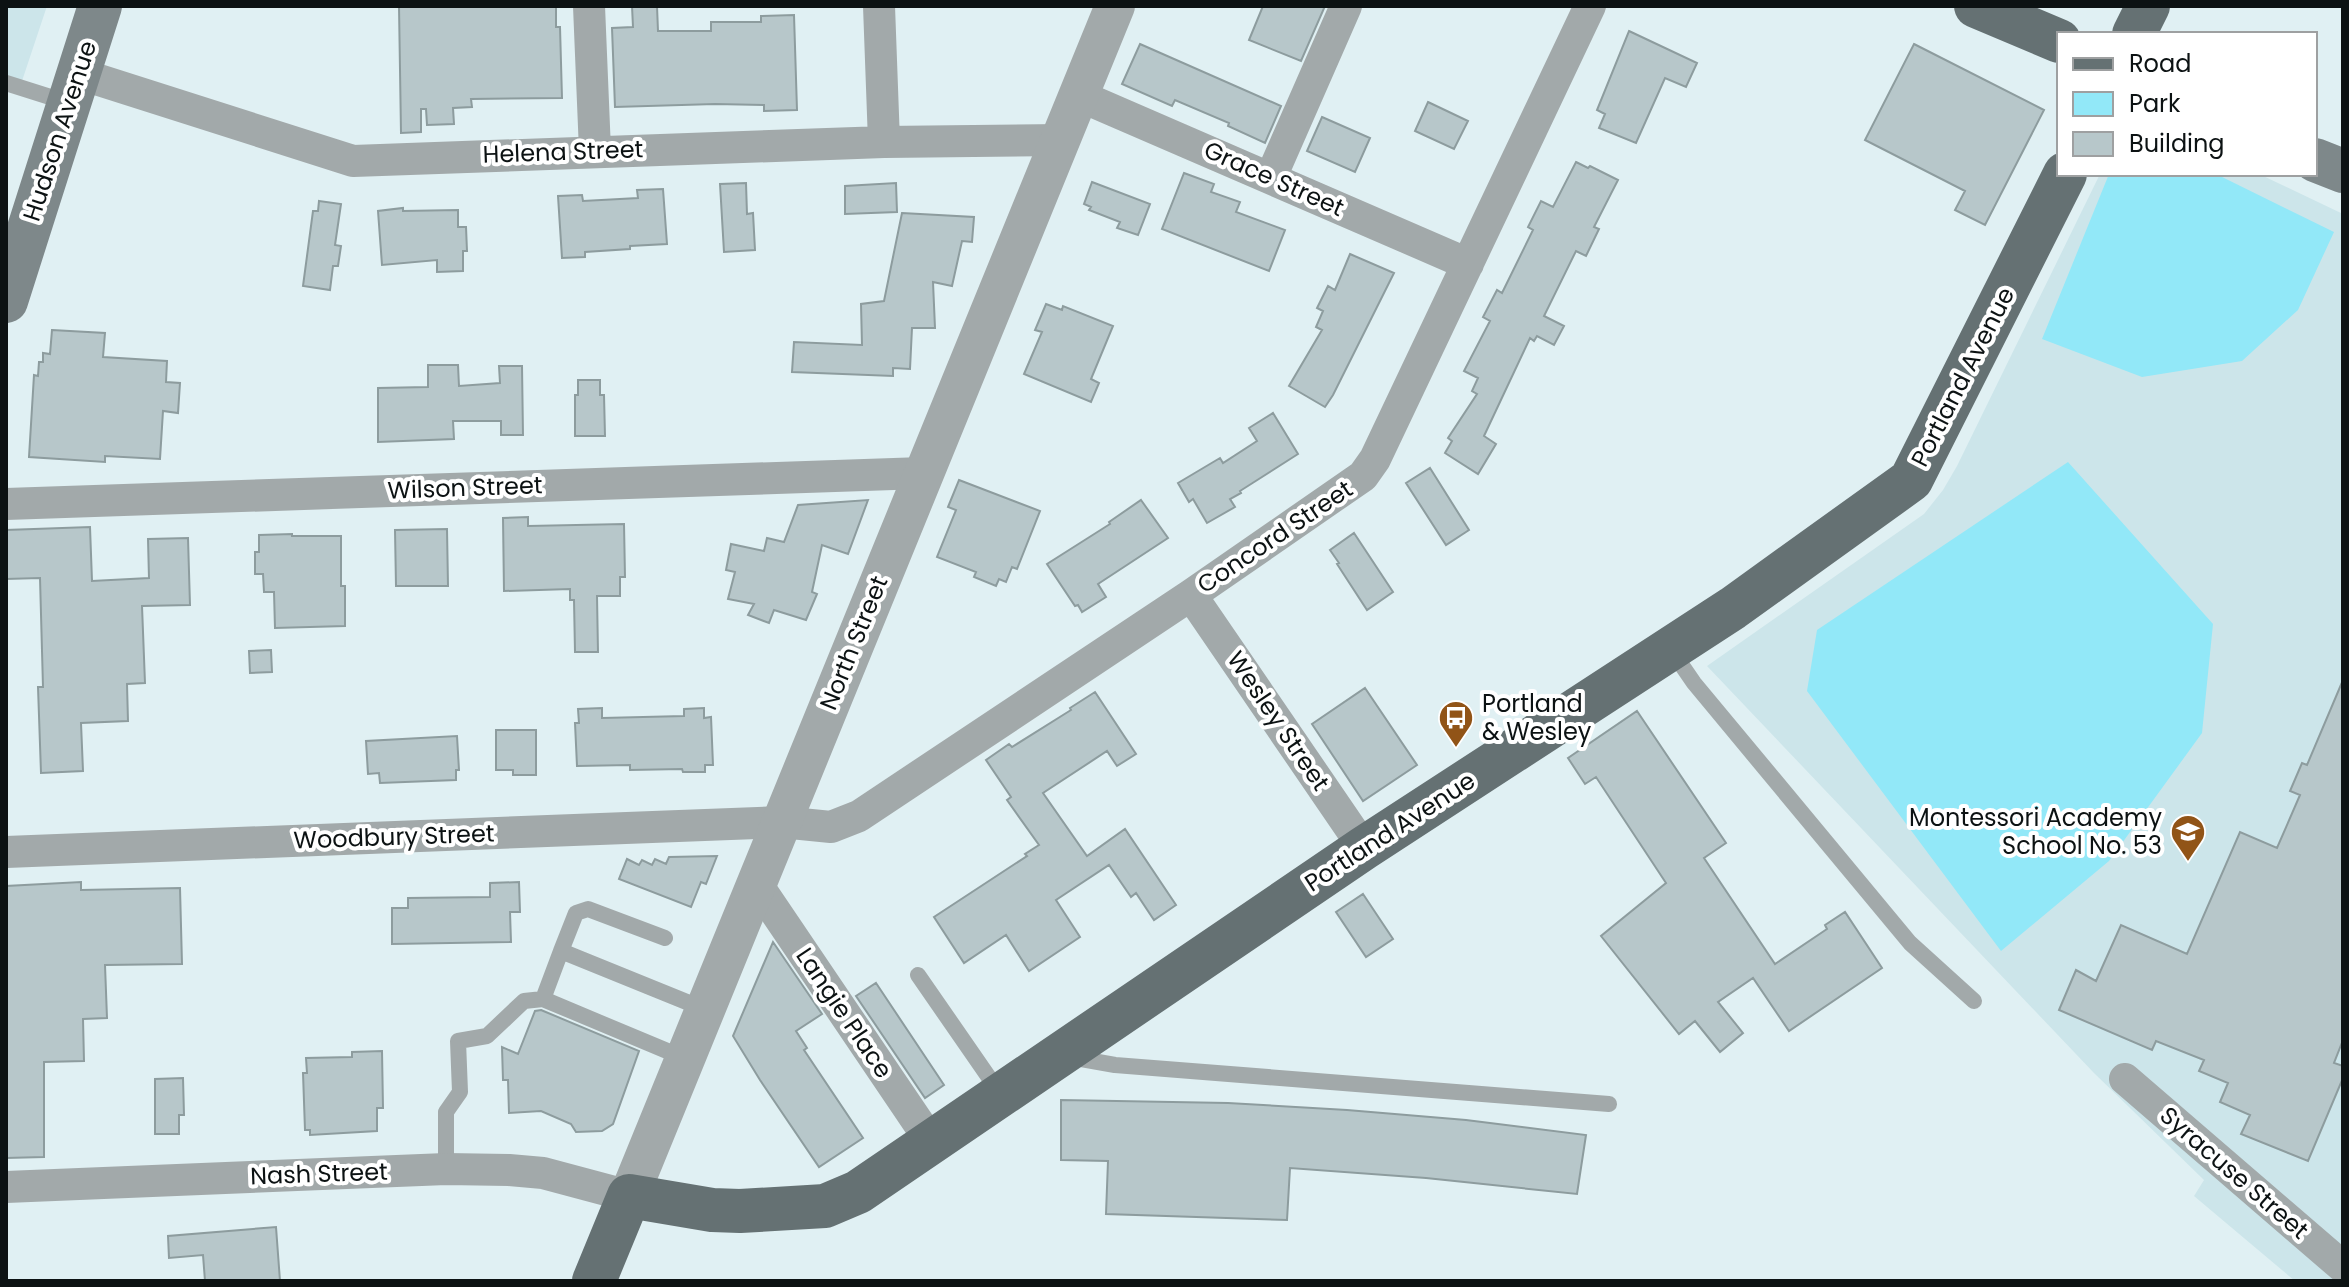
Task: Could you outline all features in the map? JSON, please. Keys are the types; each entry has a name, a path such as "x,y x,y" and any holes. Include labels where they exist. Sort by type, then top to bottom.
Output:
{"main road":[{"name":"Hudson Avenue","path":"6,301 100,6"},
{"path":"1976,6 2057,40"},
{"path":"2135,32 2148,6"},
{"path":"2317,161 2343,171"},
{"name":"Portland Avenue","path":"629,1196 712,1210 740,1211 825,1206 858,1192 1364,848 1741,602 1911,480 2064,176"},
{"name":"North Street","path":"594,1281 629,1196"}],"street":[{"path":"589,6 595,151"},
{"path":"879,6 884,142"},
{"name":"North Street","path":"629,1196 1115,6"},
{"path":"1271,177 1346,6"},
{"name":"Concord Street","path":"781,822 831,827 859,816 1191,595 1363,476 1375,459 1590,6"},
{"name":"Helena Street","path":"72,88 353,161 884,142 1062,140"},
{"name":"Grace Street","path":"1080,96 1468,264"},
{"name":"Wilson Street","path":"6,504 923,473"},
{"name":"Wesley Street","path":"1191,595 1364,848"},
{"name":"Woodbury Street","path":"6,852 781,822"},
{"name":"Langie Place","path":"756,883 932,1143"},
{"name":"Syracuse Street","path":"2125,1079 2343,1267"},
{"name":"Nash Street","path":"6,1187 446,1169 543,1173 629,1196"}],"lane":[{"path":"6,83 72,88"},
{"path":"1671,649 1694,683 1910,943 1974,1001"},
{"path":"543,999 576,913 588,909 665,938"},
{"path":"561,951 706,1010"},
{"path":"918,975 1001,1095"},
{"path":"446,1169 446,1112 460,1092 458,1041 487,1036 524,1001 543,999 686,1059"},
{"path":"1061,1055 1115,1065 1609,1104"}],"shaded area":[{"path":"6,6 47,6 22,81 6,76"},
{"path":"2099,176 2263,176 2343,214 2343,1281 2295,1281 2194,1196 2204,1180 2094,1073 1707,666 1924,514 1957,466"}],"green space":[{"path":"2108,176 2220,176 2334,232 2298,310 2242,361 2142,377 2042,339"},
{"path":"2068,462 2213,624 2202,733 2109,861 2001,951 1807,691 1817,630"}],"building":[{"path":"399,6 556,6 556,27 560,27 562,98 471,99 472,107 453,108 454,124 427,125 426,109 421,109 421,132 401,133"},
{"path":"632,6 657,6 658,31 711,31 711,22 761,22 761,16 794,15 797,110 764,111 764,105 715,104 615,107 612,28 633,27"},
{"path":"1263,6 1325,6 1301,61 1249,40"},
{"path":"1629,31 1697,63 1686,87 1665,78 1636,143 1599,128 1605,114 1597,110"},
{"path":"1140,44 1281,106 1265,143 1228,126 1229,123 1175,100 1172,106 1122,84"},
{"path":"1914,44 2044,110 1985,225 1955,210 1965,191 1865,140"},
{"path":"1428,102 1468,121 1454,149 1415,131"},
{"path":"1322,117 1370,138 1355,172 1307,151"},
{"path":"1576,162 1618,180 1594,227 1599,229 1586,256 1576,251 1544,316 1564,326 1554,345 1537,336 1534,341 1530,338 1484,436 1496,444 1478,474 1445,453 1452,441 1448,438 1477,394 1472,391 1478,378 1464,371 1490,321 1483,317 1497,290 1502,293 1533,230 1528,227 1541,201 1553,207"},
{"path":"1184,173 1214,184 1211,192 1240,202 1236,212 1285,230 1269,271 1162,229"},
{"path":"1092,182 1150,204 1138,235 1117,228 1120,222 1089,210 1091,207 1084,204"},
{"path":"746,183 747,214 753,213 755,250 724,252 720,184"},
{"path":"896,183 897,212 845,214 845,186"},
{"path":"663,189 667,244 585,252 585,257 562,258 558,196 582,195 583,201 638,198 637,190"},
{"path":"319,201 341,204 335,245 341,246 338,266 333,266 330,290 303,286 313,211 318,211"},
{"path":"403,208 403,211 458,210 458,227 466,227 467,251 463,251 463,271 437,272 437,260 382,265 378,211"},
{"path":"902,213 974,217 972,242 962,241 952,286 933,282 935,328 912,328 910,369 893,368 893,376 792,372 794,342 862,345 861,304 884,301"},
{"path":"1350,254 1394,273 1325,407 1289,386 1322,330 1316,327 1323,311 1317,308 1328,286 1335,290"},
{"path":"1046,304 1062,310 1063,306 1113,326 1091,379 1099,383 1091,402 1024,374 1042,332 1035,330"},
{"path":"52,330 105,333 103,357 167,361 166,382 180,383 178,413 163,411 160,459 105,456 105,462 29,457 34,375 38,376 43,353 50,354"},
{"path":"428,365 458,365 459,386 500,383 499,366 522,366 523,435 501,435 501,421 453,421 454,439 378,442 378,388 428,387"},
{"path":"578,380 600,380 600,395 604,395 605,436 575,436"},
{"path":"1273,413 1298,454 1240,491 1230,499 1235,507 1207,523 1193,499 1189,502 1178,483 1220,458 1223,463 1257,441 1249,428"},
{"path":"1430,468 1469,530 1446,545 1406,483"},
{"path":"959,480 1040,511 1017,569 1012,567 1006,582 999,579 996,586 974,577 976,572 937,557 956,510 948,507"},
{"path":"868,500 848,554 822,545 812,592 817,594 806,620 774,610 769,623 748,615 754,604 728,599 735,572 726,570 731,544 764,551 767,538 784,542 798,505"},
{"path":"1141,500 1168,538 1098,584 1106,597 1082,612 1047,564"},
{"path":"528,517 528,526 624,524 625,577 620,577 620,596 597,596 598,652 575,652 574,600 570,600 570,589 504,591 503,518"},
{"path":"90,527 92,581 149,578 148,539 188,538 190,605 142,606 145,683 127,684 128,721 81,723 83,771 41,773 38,687 43,687 40,578 6,579 6,530"},
{"path":"447,529 448,586 396,586 395,530"},
{"path":"1354,533 1393,592 1367,610 1330,550"},
{"path":"259,535 341,536 345,626 275,628 274,592 264,592 263,574 255,574 255,552 259,552"},
{"path":"271,650 272,672 250,673 249,651"},
{"path":"2343,680 2343,1040 2334,1063 2343,1066 2343,1078 2308,1161 2241,1134 2250,1115 2220,1102 2228,1083 2199,1071 2204,1060 2156,1041 2152,1050 2059,1010 2076,970 2096,981 2121,925 2187,954 2240,832 2277,848 2300,795 2290,791 2302,763 2307,765"},
{"path":"1365,688 1417,765 1363,801 1312,724"},
{"path":"1095,692 1136,754 1117,766 1107,751 1043,793 1087,856 1125,829 1176,905 1154,920 1136,893 1131,897 1109,865 1056,900 1080,937 1029,971 1006,935 964,963 934,917 1039,845 1007,800 1011,797 986,760 1009,744 1012,747"},
{"path":"602,708 602,718 684,716 684,709 704,708 704,718 711,717 713,765 705,765 705,772 630,770 630,765 577,766 575,723 579,723 578,709"},
{"path":"1637,711 1726,843 1704,858 1775,964 1827,929 1825,925 1845,912 1882,968 1789,1031 1753,978 1718,1002 1743,1033 1720,1052 1695,1021 1679,1034 1601,936 1666,883 1596,777 1585,784 1568,758"},
{"path":"496,730 536,730 536,775 513,775 513,770 496,770"},
{"path":"457,736 459,770 456,770 456,780 380,783 379,773 368,774 366,741"},
{"path":"717,856 706,884 701,882 691,907 619,879 627,859 639,865 642,860 652,865 655,859 666,864 669,857"},
{"path":"81,882 81,890 180,888 182,964 105,965 107,1018 83,1019 84,1061 44,1062 44,1157 6,1158 6,886"},
{"path":"519,882 520,912 510,912 511,942 392,944 392,908 408,908 408,898 490,897 490,883"},
{"path":"1363,894 1393,939 1366,957 1336,912"},
{"path":"773,942 822,1014 796,1031 807,1048 804,1050 863,1138 819,1167 733,1036"},
{"path":"876,983 944,1085 925,1098 856,996"},
{"path":"541,1010 639,1051 613,1124 602,1131 576,1132 571,1124 541,1111 509,1113 508,1080 503,1080 502,1047 518,1054 535,1011"},
{"path":"382,1051 383,1108 377,1108 377,1131 310,1135 310,1130 305,1130 303,1073 307,1073 306,1058 352,1057 352,1052"},
{"path":"183,1078 184,1115 179,1115 179,1134 155,1134 155,1079"},
{"path":"1061,1100 1228,1103 1347,1110 1466,1120 1586,1135 1577,1194 1290,1168 1287,1220 1106,1214 1108,1161 1061,1160"},
{"path":"276,1227 280,1281 205,1281 203,1255 169,1258 168,1236"}],"place":[{"name":"Portland & Wesley","path":"1456,749"},
{"name":"Montessori Academy School No. 53","path":"2188,863"}]}
